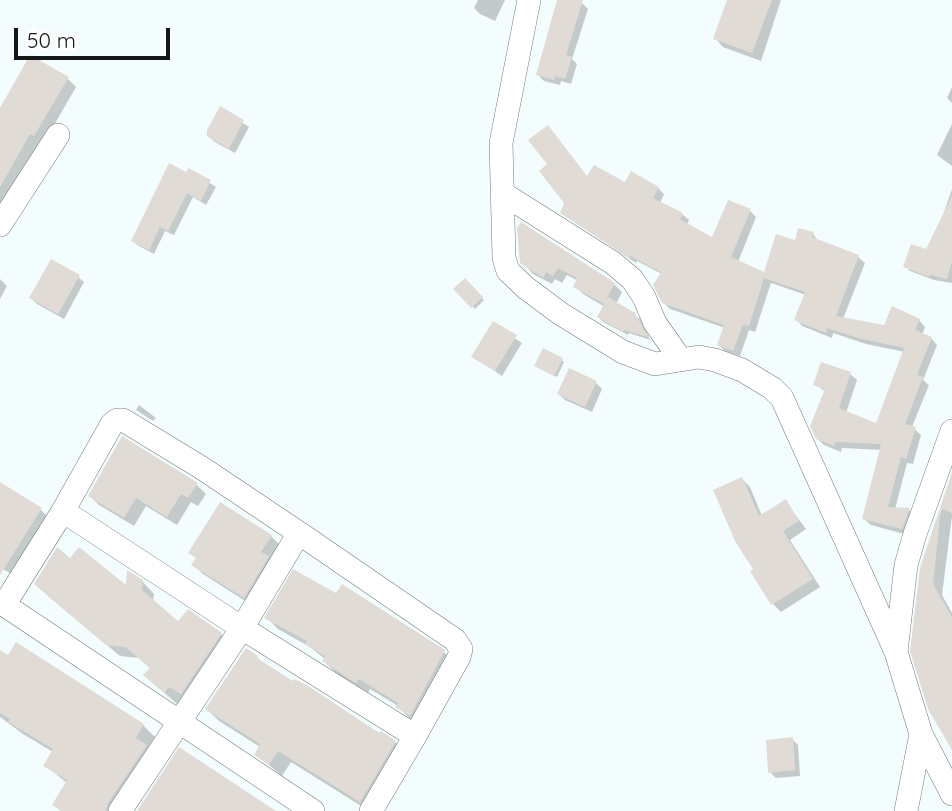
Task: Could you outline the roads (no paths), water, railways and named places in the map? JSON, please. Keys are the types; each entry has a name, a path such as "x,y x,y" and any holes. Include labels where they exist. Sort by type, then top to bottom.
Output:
{"street":[{"path":"529,0 501,143 504,258 508,271 561,314 624,352 655,364 699,357 726,363 772,388 782,398 896,652 921,734 952,794"},
{"path":"0,225 58,135"},
{"path":"502,192 613,263 632,279 644,297 654,323 681,360"},
{"path":"313,811 2,603 63,511 112,424 117,420 123,420 202,468 455,640 461,649 459,657 371,811"},
{"path":"896,652 906,565 952,431"},
{"path":"63,511 242,628 415,736"},
{"path":"120,811 242,628 299,533"},
{"path":"906,811 921,734"}]}
